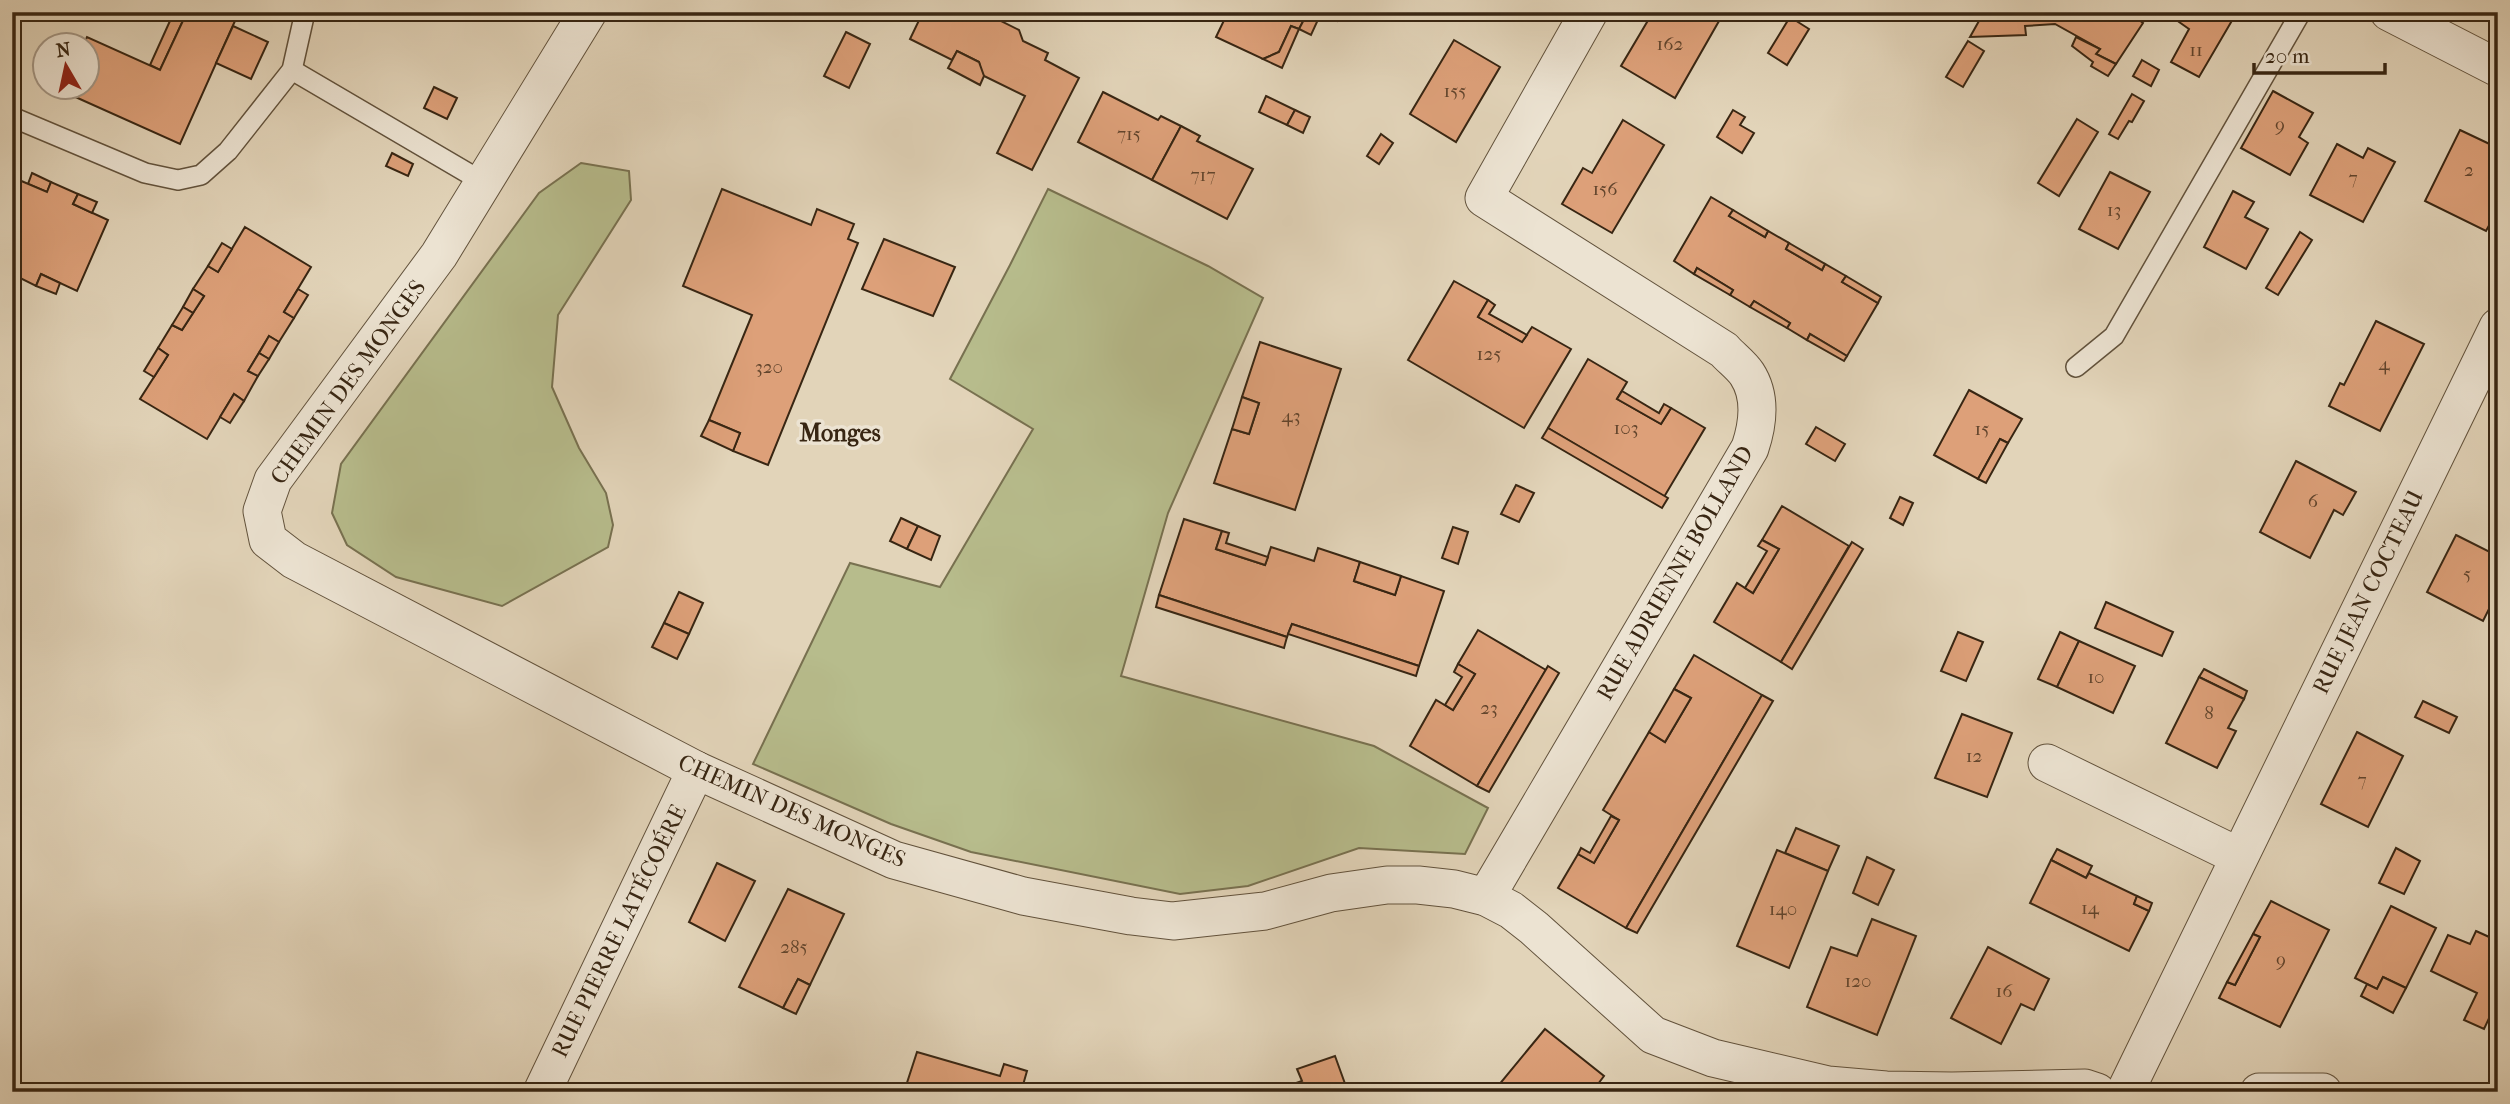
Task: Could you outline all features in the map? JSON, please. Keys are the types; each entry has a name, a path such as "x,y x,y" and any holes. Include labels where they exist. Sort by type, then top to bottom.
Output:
{"street":[{"name":"CHEMIN DES MONGES","path":"588,12 439,255 272,480 262,511 268,540 294,560 696,770 894,860 1023,895 1131,916 1173,921 1265,911 1331,892 1387,885 1430,887 1486,897 1534,928 1653,1035 1713,1058 1828,1085 1886,1090 1952,1091 2085,1088 2097,1092"},
{"name":"RUE ADRIENNE BOLLAND","path":"1486,897 1750,449 1758,424 1757,399 1748,374 1724,350 1484,198 1589,12"},
{"path":"2389,12 2498,68"},
{"name":"RUE JEAN COCTEAU","path":"2125,1092 2498,327"},
{"path":"2047,763 2238,856"},
{"name":"RUE PIERRE LATÉCOÉRE","path":"542,1092 696,770"},
{"path":"2259,1092 2323,1092"}],"lane":[{"path":"12,117 145,173 178,180 201,175 228,151 292,69 305,12"},
{"path":"2076,367 2113,336 2301,12"},
{"path":"292,69 483,182"}],"green space":[{"path":"581,163 629,171 631,200 558,315 552,387 579,448 606,493 613,525 608,547 502,606 396,577 347,545 332,513 341,464 539,193"},
{"path":"1048,189 1208,266 1263,298 1168,513 1121,676 1374,746 1488,808 1465,854 1359,848 1248,886 1180,894 971,852 891,824 753,764 850,563 940,587 1033,429 950,379"}],"building":[{"path":"174,12 187,12 160,70 150,65"},
{"path":"187,12 239,12 180,144 86,102 102,102 102,44 160,70"},
{"path":"923,12 983,12 1019,30 1023,41 1048,53 1045,60 1079,78 1032,170 997,153 1025,96 982,75 979,62 957,51 952,60 910,39"},
{"path":"1228,12 1308,12 1299,29 1291,26 1279,52 1263,59 1216,37"},
{"path":"1308,12 1341,12 1337,21 1321,13 1311,35 1299,29"},
{"path":"1653,12 1704,12 1719,21 1675,98 1621,66"},
{"path":"1984,12 2129,12 2143,23 2116,64 2096,54 2100,49 2055,24 2025,26 2026,35 1970,37"},
{"path":"2175,12 2237,12 2199,77 2171,62 2189,29 2172,17"},
{"path":"1790,17 1809,29 1787,65 1768,53"},
{"path":"233,26 268,42 251,79 216,63"},
{"path":"1291,26 1299,29 1282,68 1263,59 1279,52"},
{"path":"846,32 870,44 849,88 824,76"},
{"path":"2076,37 2100,49 2096,54 2116,64 2108,76 2091,66 2093,62 2072,46"},
{"path":"1454,40 1500,67 1456,142 1410,114"},
{"path":"1968,41 1984,51 1963,87 1946,77"},
{"path":"957,51 979,62 984,76 980,85 948,68"},
{"path":"2142,60 2159,70 2151,86 2133,76"},
{"path":"434,87 457,98 447,119 424,108"},
{"path":"2273,91 2313,113 2299,137 2308,143 2290,175 2241,148"},
{"path":"1103,92 1158,120 1161,116 1181,126 1152,180 1078,142"},
{"path":"2132,94 2144,101 2118,139 2109,134"},
{"path":"1266,96 1295,110 1287,125 1259,112"},
{"path":"1295,110 1310,117 1303,133 1287,125"},
{"path":"1733,110 1745,117 1740,125 1754,133 1742,153 1717,137"},
{"path":"2077,119 2098,132 2059,196 2038,183"},
{"path":"1623,120 1664,145 1612,233 1562,204 1583,168 1592,173"},
{"path":"1181,126 1200,136 1197,141 1253,169 1227,219 1152,180"},
{"path":"2460,130 2498,148 2498,192 2493,201 2498,203 2498,209 2486,231 2425,201"},
{"path":"1381,134 1393,143 1379,164 1367,156"},
{"path":"2337,144 2363,158 2368,148 2395,162 2363,222 2310,195"},
{"path":"392,153 413,164 408,176 386,166"},
{"path":"2110,172 2150,192 2118,249 2079,229"},
{"path":"32,173 51,182 47,192 28,184"},
{"path":"12,177 47,192 51,182 78,194 73,204 108,220 77,291 41,274 36,286 12,274 15,263 12,262"},
{"path":"722,189 811,225 817,209 854,224 848,239 858,243 768,465 733,451 740,433 709,420 752,315 683,286"},
{"path":"2233,191 2254,202 2245,217 2268,229 2246,269 2204,247"},
{"path":"78,194 97,202 92,213 73,204"},
{"path":"1711,197 1733,210 1729,216 1765,237 1768,231 1789,243 1786,249 1822,270 1825,264 1846,276 1842,282 1878,303 1847,356 1810,334 1807,340 1787,328 1790,323 1754,301 1750,307 1730,295 1733,290 1697,268 1694,274 1674,261"},
{"path":"1733,210 1768,231 1765,237 1729,216"},
{"path":"245,227 311,267 284,312 294,318 279,342 269,336 248,371 258,376 244,401 234,394 207,439 140,399 168,355 158,348 172,325 182,330 204,296 193,289 208,266 218,272"},
{"path":"2300,232 2312,240 2278,295 2266,288"},
{"path":"884,239 955,267 933,316 862,289"},
{"path":"222,243 232,249 218,272 208,266"},
{"path":"1789,243 1825,264 1822,270 1786,249"},
{"path":"1697,268 1733,290 1730,295 1694,274"},
{"path":"41,274 60,283 56,294 36,286"},
{"path":"1846,276 1881,297 1878,303 1842,282"},
{"path":"1454,281 1488,300 1478,317 1522,342 1532,327 1571,349 1524,428 1408,360"},
{"path":"193,289 204,296 193,313 183,307"},
{"path":"298,289 308,295 294,318 284,312"},
{"path":"1488,300 1495,305 1489,314 1527,335 1522,342 1478,317"},
{"path":"1754,301 1790,323 1787,328 1750,307"},
{"path":"183,307 193,313 182,330 172,325"},
{"path":"2376,321 2424,344 2380,431 2329,406 2340,383 2344,385"},
{"path":"1810,334 1847,356 1844,361 1807,340"},
{"path":"269,336 279,342 269,359 259,353"},
{"path":"1260,342 1341,369 1295,510 1214,483 1232,429 1249,434 1259,403 1242,397"},
{"path":"158,348 168,355 154,377 144,371"},
{"path":"259,353 269,359 258,376 248,371"},
{"path":"1588,359 1627,382 1617,399 1661,424 1671,408 1705,428 1664,497 1548,428"},
{"path":"1969,390 2022,419 2008,443 2000,439 1978,479 1934,455"},
{"path":"1622,391 1659,413 1664,404 1671,408 1661,424 1617,399"},
{"path":"234,394 244,401 230,423 220,417"},
{"path":"1242,397 1259,403 1249,434 1232,429"},
{"path":"709,420 740,433 733,451 701,436"},
{"path":"1816,427 1845,444 1835,461 1806,444"},
{"path":"1548,428 1668,498 1662,508 1542,438"},
{"path":"2000,439 2008,443 1986,483 1978,479"},
{"path":"2296,461 2356,492 2343,515 2334,510 2310,558 2260,532"},
{"path":"1516,485 1534,493 1519,522 1501,514"},
{"path":"1900,497 1913,503 1903,525 1890,518"},
{"path":"1782,506 1849,546 1781,662 1714,622 1737,583 1753,593 1779,549 1762,540"},
{"path":"901,518 918,526 907,549 890,541"},
{"path":"1184,519 1222,531 1216,549 1265,565 1271,547 1314,561 1318,548 1360,562 1354,581 1395,595 1401,576 1444,591 1419,666 1292,624 1287,637 1159,595"},
{"path":"918,526 940,536 931,560 907,549"},
{"path":"1453,527 1468,532 1458,564 1442,558"},
{"path":"1222,531 1229,533 1226,543 1268,557 1265,565 1216,549"},
{"path":"2456,535 2498,556 2498,591 2483,621 2427,592"},
{"path":"1762,540 1779,549 1753,593 1745,588 1767,551 1758,546"},
{"path":"1852,542 1863,549 1792,669 1781,662"},
{"path":"1360,562 1401,576 1395,595 1354,581"},
{"path":"679,592 703,603 689,634 664,623"},
{"path":"1159,595 1287,637 1284,648 1156,607"},
{"path":"2106,602 2173,632 2162,656 2095,628"},
{"path":"664,623 689,634 677,659 652,647"},
{"path":"1292,624 1419,666 1416,676 1288,634"},
{"path":"1478,630 1546,670 1477,786 1410,746 1436,700 1453,710 1475,674 1458,664"},
{"path":"1958,632 1983,642 1966,681 1941,671"},
{"path":"2060,632 2079,641 2057,687 2038,679"},
{"path":"2079,641 2135,666 2113,713 2057,687"},
{"path":"1694,655 1762,695 1626,928 1558,888 1578,854 1594,863 1619,820 1603,810 1649,732 1665,742 1691,698 1674,689"},
{"path":"1458,664 1475,674 1453,710 1445,705 1462,677 1454,672"},
{"path":"1548,666 1559,673 1489,792 1477,786"},
{"path":"2204,669 2247,691 2244,699 2199,677"},
{"path":"2199,677 2244,699 2228,728 2236,731 2217,768 2166,743"},
{"path":"1674,689 1691,698 1665,742 1649,732"},
{"path":"1762,695 1773,701 1637,933 1626,928"},
{"path":"2423,701 2457,717 2449,733 2415,717"},
{"path":"1962,714 2012,733 1987,797 1935,778"},
{"path":"2357,732 2403,756 2368,827 2321,804"},
{"path":"1611,816 1619,820 1594,863 1578,854 1581,848 1590,853"},
{"path":"1796,828 1839,846 1828,871 1785,853"},
{"path":"2396,848 2420,861 2404,894 2379,883"},
{"path":"2057,849 2092,866 2086,878 2051,860"},
{"path":"1777,850 1828,871 1789,968 1737,946"},
{"path":"1867,857 1894,870 1878,905 1853,893"},
{"path":"2051,860 2086,878 2089,873 2137,896 2134,904 2149,911 2129,951 2030,903"},
{"path":"717,863 755,881 725,941 689,922"},
{"path":"788,889 844,914 810,985 798,979 783,1008 739,987"},
{"path":"2137,896 2152,903 2149,911 2134,904"},
{"path":"2271,901 2329,930 2280,1027 2219,998 2227,982 2235,985 2260,937 2253,934"},
{"path":"2391,906 2436,928 2406,988 2383,977 2377,989 2355,978"},
{"path":"1872,919 1916,936 1877,1035 1807,1007 1831,947 1857,956"},
{"path":"2476,931 2498,941 2498,999 2484,1029 2464,1020 2477,993 2431,971 2448,935 2470,944"},
{"path":"2253,934 2260,937 2235,985 2227,982"},
{"path":"1988,947 2049,979 2034,1010 2021,1004 2001,1044 1951,1018"},
{"path":"2383,977 2406,988 2393,1013 2361,996 2367,984 2377,989"},
{"path":"798,979 810,985 796,1014 783,1008"},
{"path":"1545,1029 1604,1076 1592,1092 1493,1092"},
{"path":"917,1052 1000,1076 1004,1064 1027,1071 1021,1092 904,1092"},
{"path":"1335,1056 1348,1092 1270,1092 1302,1081 1297,1069"}],"district":[{"name":"Monges","path":"840,433"}]}
